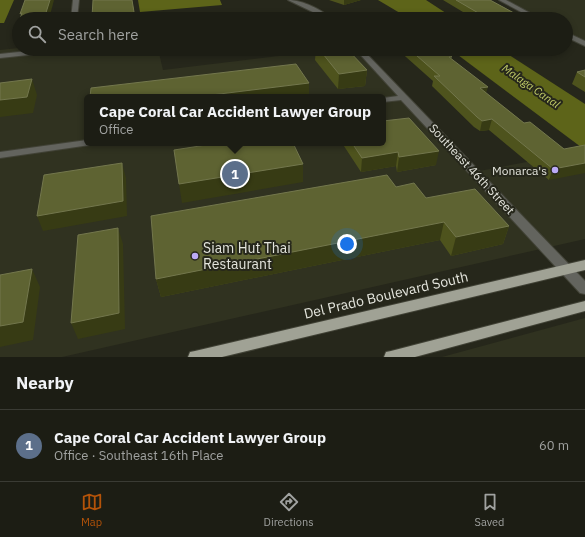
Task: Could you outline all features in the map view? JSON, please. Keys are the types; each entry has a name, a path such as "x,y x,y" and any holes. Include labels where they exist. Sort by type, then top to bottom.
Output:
{"main road":[{"name":"Del Prado Boulevard South","path":"195,357 585,265"},
{"path":"391,357 585,306"}],"street":[{"path":"75,12 76,0"},
{"path":"291,0 318,12"},
{"path":"502,0 525,12"},
{"path":"573,38 585,44"},
{"path":"0,50 12,49"},
{"path":"0,56 12,55"},
{"name":"Southeast 46th Street","path":"365,56 585,289"},
{"path":"386,100 404,97"},
{"path":"0,155 84,143"}],"shaded area":[{"path":"502,0 585,0 585,43 573,37 573,12 525,12"},
{"path":"12,49 12,56 160,56 163,70 278,56 360,56 474,172 580,152 585,156 585,239 62,357 0,357 0,50"},
{"path":"585,318 585,357 442,357"}],"water":[{"path":"0,0 14,0 4,23 0,23"},
{"path":"138,0 220,0 222,5 140,12"},
{"path":"378,0 426,0 444,12 398,12"},
{"name":"Malaga Canal","path":"459,56 511,56 585,104 585,150"}],"building":[{"path":"25,0 50,0 46,12 21,12"},
{"path":"93,0 132,0 134,12 92,12"},
{"path":"456,0 490,0 512,12 477,12"},
{"path":"325,56 354,56 367,70 339,74"},
{"path":"417,56 451,56 452,57 449,57 488,87 480,88 524,123 530,122 564,149 585,145 585,163 553,169 492,119 482,121 477,117 434,76 440,76"},
{"path":"296,64 309,83 219,94 90,94 91,88"},
{"path":"585,70 585,77 577,72"},
{"path":"32,79 27,97 0,100 0,83"},
{"path":"409,118 439,151 399,157 398,152 362,158 354,146 386,146 386,121"},
{"path":"200,146 294,146 303,164 179,184 174,150"},
{"path":"122,163 123,201 37,216 44,175"},
{"path":"387,175 396,187 414,183 426,198 475,189 509,226 456,237 444,222 156,279 151,216"},
{"path":"118,228 119,313 71,323 78,235"},
{"path":"32,269 23,322 0,326 0,275"}],"place":[{"name":"Monarca's","path":"555,170"},
{"name":"Cape Coral Car Accident Lawyer Group","path":"235,174"},
{"name":"Siam Hut Thai Restaurant","path":"195,256"}]}
